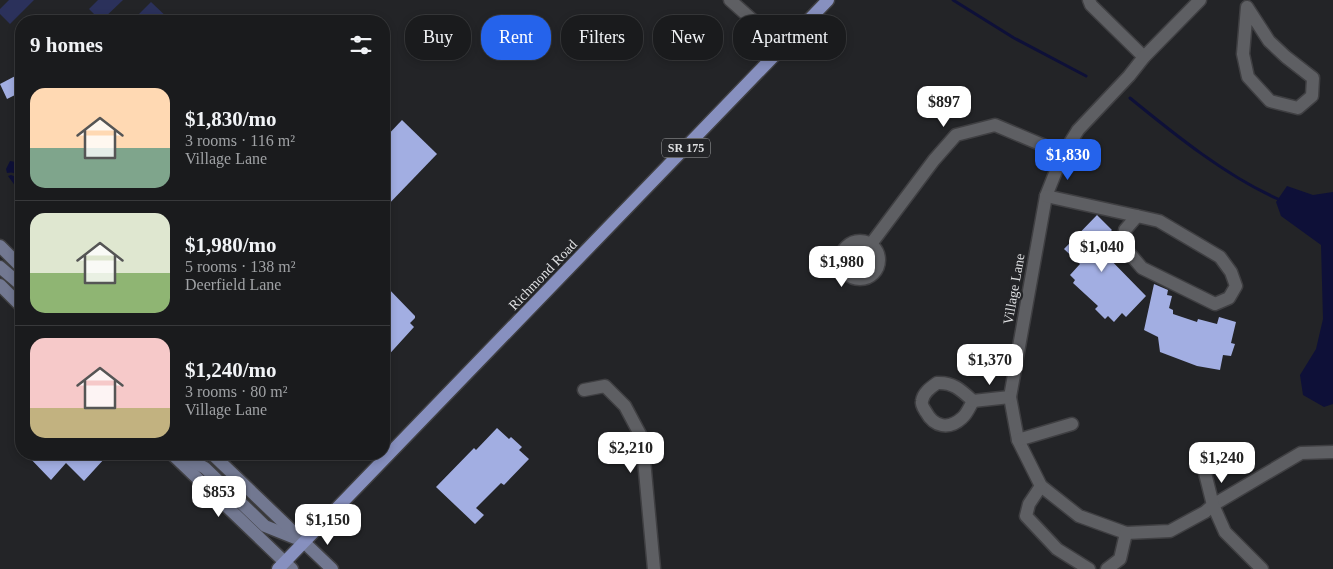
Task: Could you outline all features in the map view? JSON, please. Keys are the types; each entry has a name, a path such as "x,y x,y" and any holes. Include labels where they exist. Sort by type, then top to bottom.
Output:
{"main road":[{"name":"Richmond Road","path":"813,15 828,0"},
{"name":"Richmond Road","path":"390,453 770,60"},
{"path":"0,246 15,261"},
{"path":"0,266 15,280"},
{"path":"0,285 15,300"},
{"path":"178,460 285,567 300,569"},
{"path":"190,460 206,468 265,526 304,541"},
{"path":"218,460 332,569"},
{"name":"Richmond Road","path":"285,567 304,541 383,460"}],"street":[{"path":"730,0 747,15"},
{"path":"1089,0 1091,5 1144,57"},
{"name":"Village Lane","path":"1200,0 1144,57 1078,130 1062,156 1046,196 1010,398 1018,440 1041,486 1079,516 1126,533 1170,531 1205,512 1213,505 1301,453 1333,452"},
{"path":"1243,4 1269,41 1312,78 1312,96 1298,108 1270,101 1248,77 1243,54 1243,4"},
{"path":"870,244 934,160 956,135 995,125 1052,149 1062,156"},
{"path":"1046,196 1137,216 1159,221 1220,257 1231,272 1236,286 1228,298 1215,304 1142,268 1125,248 1125,230 1137,216"},
{"path":"584,390 605,386 626,406 642,438 654,569"},
{"path":"973,401 1010,398"},
{"path":"1018,440 1072,424"},
{"path":"1204,469 1213,505 1224,532 1262,569"},
{"path":"1041,486 1029,504 1026,516 1057,549 1089,569"},
{"path":"1107,569 1120,559 1126,533"}],"shaded area":[{"path":"9,0 34,0 19,15 15,15 15,19 10,24 0,14 0,9"},
{"path":"98,0 123,0 107,15 95,15 89,9"},
{"path":"151,2 165,15 138,15"},
{"path":"10,161 15,162 15,174 12,172 7,173 6,169"},
{"path":"8,176 15,177 15,186"},
{"path":"1287,186 1313,195 1333,192 1333,404 1324,407 1303,395 1300,375 1316,349 1323,319 1321,245 1281,216 1276,202"}],"building":[{"path":"15,76 15,95 7,99 0,84"},
{"path":"402,120 437,154 390,203 390,133"},
{"path":"1097,215 1112,230 1105,237 1109,242 1101,250 1146,296 1126,317 1122,313 1114,322 1108,316 1105,319 1095,309 1098,306 1073,283 1075,280 1070,275 1080,264 1064,249"},
{"path":"1154,284 1168,290 1167,295 1172,296 1169,308 1173,310 1173,314 1197,322 1198,319 1217,324 1219,317 1236,322 1231,343 1235,344 1231,356 1223,355 1220,370 1197,366 1160,352 1158,337 1144,330"},
{"path":"390,290 415,316 410,323 414,327 390,353"},
{"path":"497,428 522,447 519,450 529,459 504,485 501,483 476,508 484,515 475,524 436,487 474,448 476,450"},
{"path":"32,460 103,460 84,481 66,463 51,480"}],"waterway":[{"path":"953,0 1014,38 1086,76"},
{"path":"1130,98 1182,140 1239,179 1278,199"}]}
